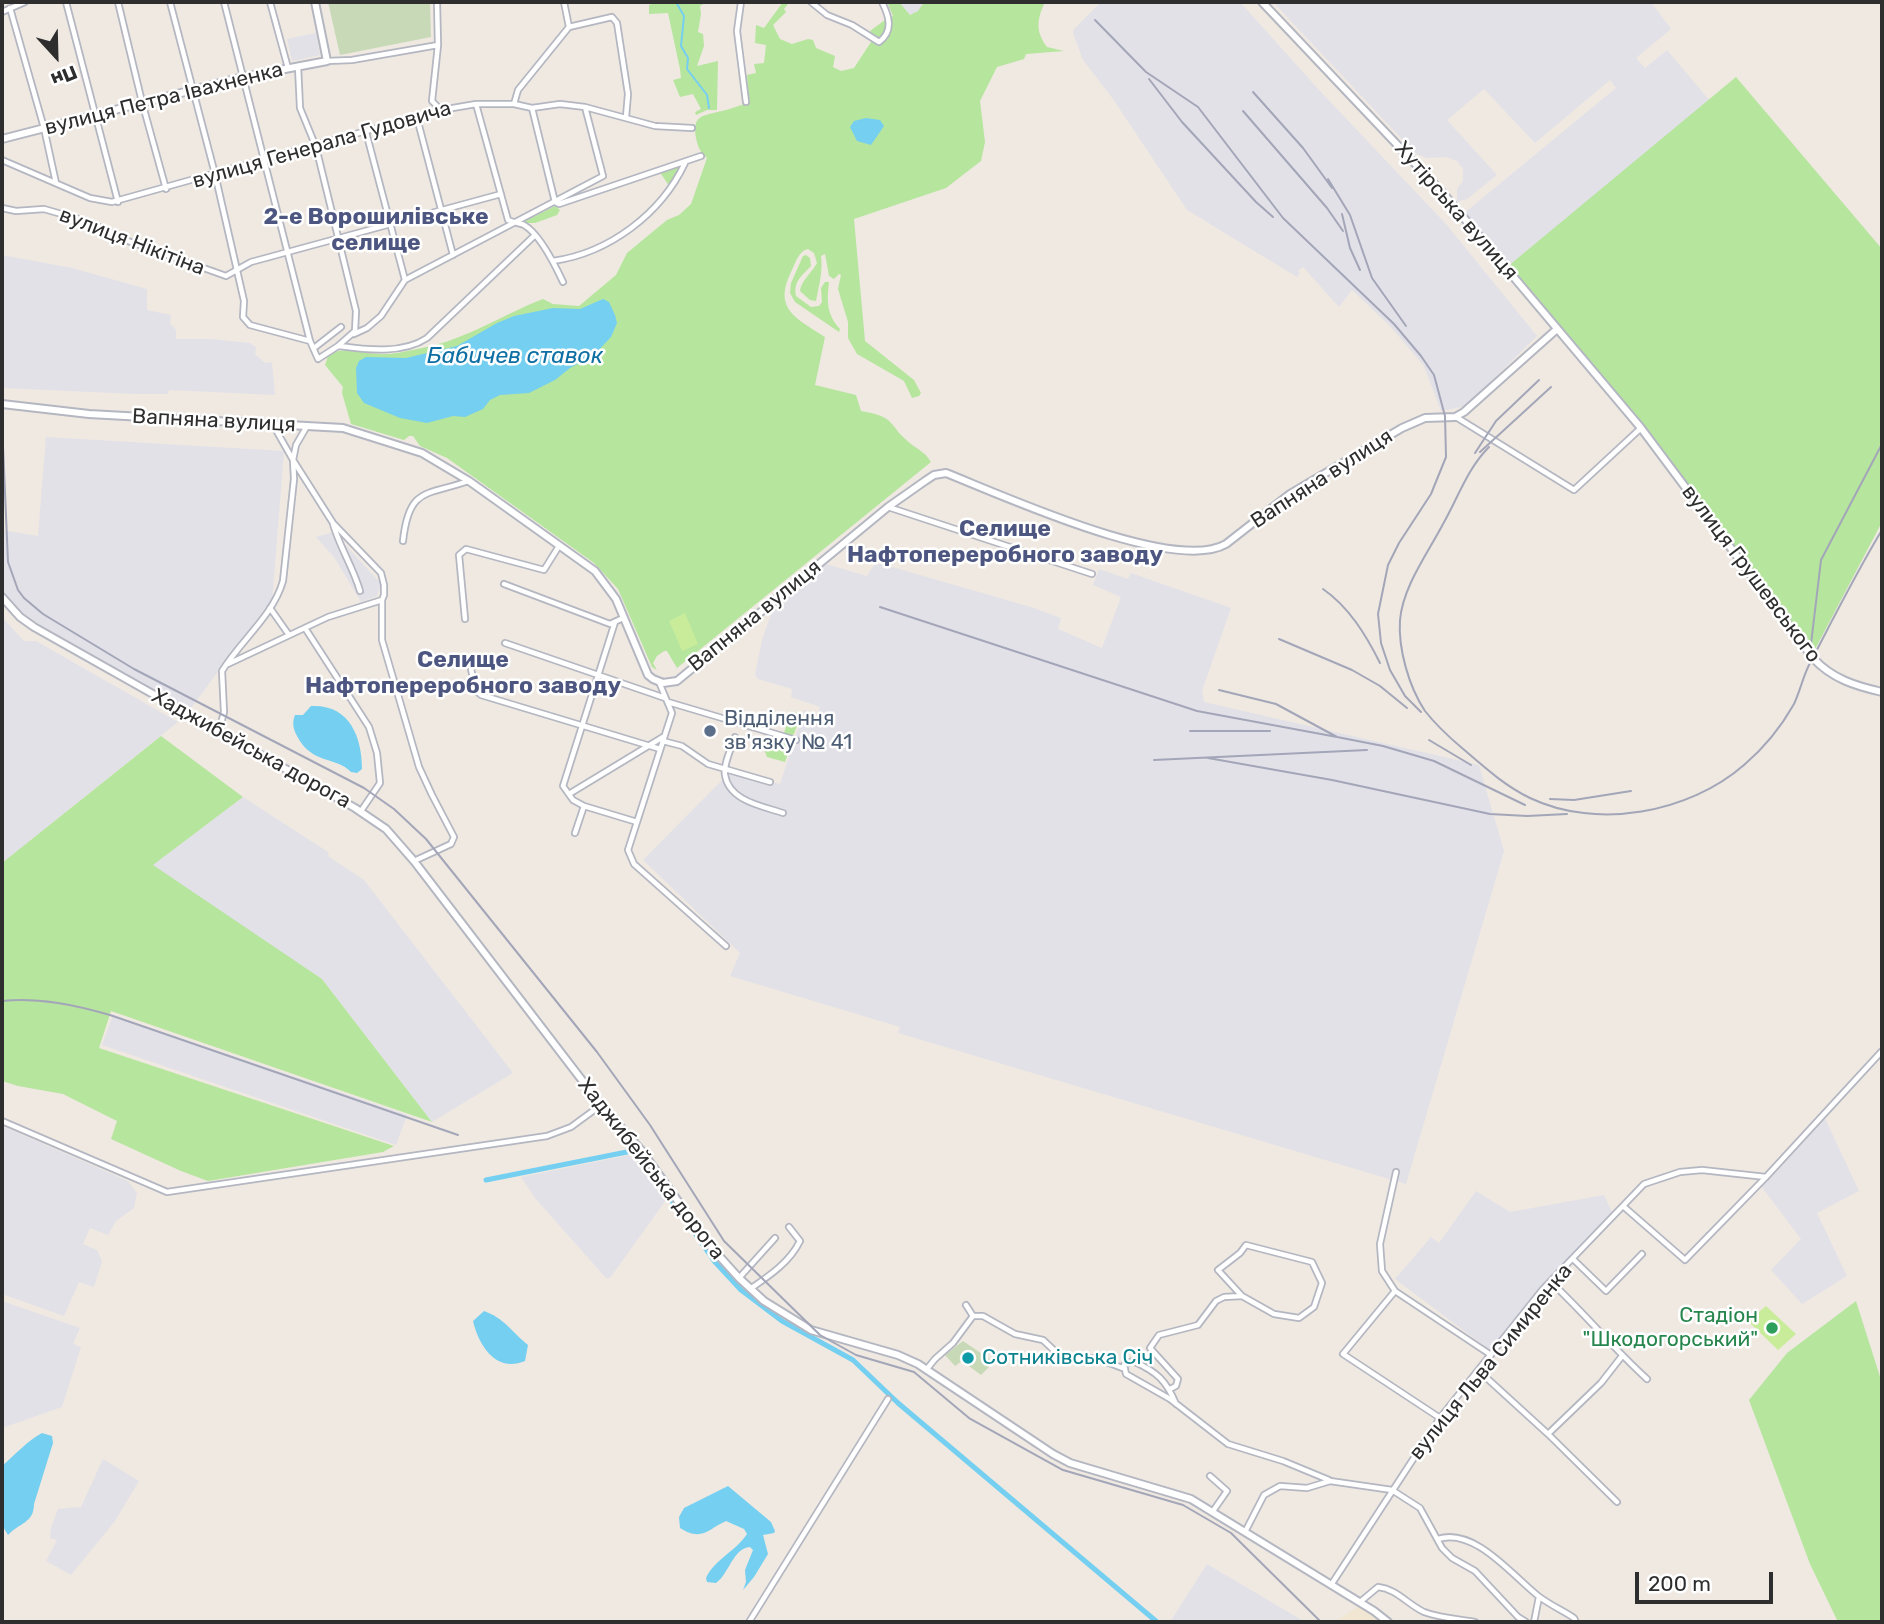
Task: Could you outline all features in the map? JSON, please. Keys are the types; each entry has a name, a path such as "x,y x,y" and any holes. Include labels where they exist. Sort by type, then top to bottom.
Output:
{"street":[{"path":"2,12 26,2"},
{"path":"66,2 118,202"},
{"path":"118,2 166,189"},
{"path":"170,2 215,174 244,300 243,317 246,323 310,341"},
{"path":"224,2 310,341 318,359 355,331 356,311 316,147 300,108 298,66"},
{"path":"270,2 288,68"},
{"path":"315,2 327,61 352,60 438,45"},
{"path":"426,115 432,101 438,45 437,2"},
{"path":"564,2 569,27"},
{"path":"741,2 737,31 746,102"},
{"path":"811,2 827,15 852,25 879,42 885,38 890,18 882,2"},
{"name":"Хутірська вулиця","path":"1262,2 1442,192 1641,428"},
{"path":"10,8 44,128 56,183"},
{"path":"514,104 518,90 569,27 612,17 615,19 628,94 626,117"},
{"name":"вулиця Петра Івахненка","path":"2,139 243,77 327,61"},
{"path":"432,101 442,110"},
{"path":"476,104 508,220 524,225 534,236 553,261 563,282"},
{"name":"вулиця Генерала Гудовича","path":"2,160 97,200 118,202 442,110 476,104 514,104 532,108 561,104 585,107 655,126 692,128"},
{"path":"350,336 367,328 381,316 405,280 603,176 585,107"},
{"path":"532,108 555,202"},
{"path":"417,118 453,255"},
{"path":"366,132 405,280"},
{"path":"555,202 565,203 701,156"},
{"path":"553,261 607,244 627,232 652,210 676,183 685,162"},
{"name":"вулиця Нікітіна","path":"2,208 16,211 44,209 89,222 128,241 228,276 251,262 501,194"},
{"path":"338,346 388,349 415,345 427,338 534,236"},
{"path":"314,348 341,327"},
{"path":"1455,416 1474,406 1557,329"},
{"name":"Вапняна вулиця","path":"2,404 89,414 343,428 409,447 437,460 469,481 595,571 616,598 643,666 653,680 659,682 677,681 888,508 934,475 946,473 1116,538 1174,548 1209,550 1226,544 1290,494 1402,428 1425,418 1455,416"},
{"path":"1455,416 1574,490 1641,428"},
{"path":"272,423 333,523 381,573 384,585 382,640 419,767 454,837 451,844 414,861"},
{"path":"219,731 224,712 221,676 227,664 270,608 283,581 292,504 293,460 296,445 307,426"},
{"name":"вулиця Грушевського","path":"1641,428 1813,658 1835,677 1882,692"},
{"path":"403,541 405,525 413,505 426,493 469,481"},
{"path":"888,508 1092,575"},
{"path":"333,523 339,544 360,591"},
{"path":"465,619 459,555 466,549 544,570 559,546"},
{"path":"504,584 610,624 624,618"},
{"name":"Хаджибейська дорога","path":"2,597 20,617 34,627 361,811 386,829 414,861 601,1105 641,1150 711,1247 764,1301 811,1331 898,1356 926,1370 1036,1444 1070,1463 1178,1493 1213,1511 1388,1622"},
{"path":"227,664 352,608 382,600"},
{"path":"270,608 289,635"},
{"path":"615,622 563,786 573,800 584,806 637,822"},
{"path":"305,628 369,727 377,753 380,783 361,811"},
{"path":"505,643 666,700 796,740"},
{"path":"471,669 476,691 481,695 660,749"},
{"path":"659,682 672,713 628,850 635,864 726,946"},
{"path":"735,737 725,776 736,795 783,813"},
{"path":"569,794 646,746 663,739 682,746 708,764 770,782"},
{"path":"575,833 584,806"},
{"path":"1623,1206 1685,1260 1882,1051"},
{"path":"2,1121 167,1192 547,1136 570,1127 601,1105"},
{"name":"вулиця Льва Симиренка","path":"1331,1585 1440,1419 1551,1282 1644,1184 1680,1172 1702,1170 1766,1177"},
{"path":"1396,1172 1380,1244 1382,1271 1395,1291 1492,1355"},
{"path":"750,1289 769,1276 796,1248 800,1241 789,1227"},
{"path":"739,1278 775,1238"},
{"path":"1170,1389 1176,1386 1178,1379 1150,1348 1159,1335 1198,1325 1216,1301 1224,1297 1242,1296 1274,1314 1298,1318 1314,1307 1322,1283 1312,1262 1246,1245 1218,1270 1242,1296"},
{"path":"1573,1259 1606,1291 1642,1254"},
{"path":"1551,1282 1622,1356 1647,1378"},
{"path":"1395,1291 1343,1354 1440,1419"},
{"path":"966,1305 973,1316"},
{"path":"926,1370 953,1343 973,1316"},
{"path":"973,1316 983,1316 1015,1334 1043,1340 1059,1355 1069,1359 1096,1358 1125,1369"},
{"path":"1548,1434 1601,1383 1622,1356"},
{"path":"1176,1404 1168,1384 1150,1369 1133,1361 1125,1365 1126,1374 1176,1404 1228,1444 1283,1461 1330,1480 1391,1490 1420,1508 1442,1548 1452,1558 1475,1571 1518,1617 1526,1622"},
{"path":"1479,1371 1617,1502"},
{"path":"749,1622 888,1399"},
{"path":"1210,1476 1227,1491 1213,1511"},
{"path":"1245,1532 1264,1495 1271,1490 1280,1486 1307,1488 1330,1480"},
{"path":"1438,1539 1452,1535 1494,1555 1539,1597 1574,1618 1576,1622"},
{"path":"1359,1603 1378,1587 1389,1588 1429,1614 1475,1622"},
{"path":"1534,1622 1539,1597"}],"shaded area":[{"path":"899,2 924,2 918,12 909,15"},
{"path":"1101,2 1240,2 1446,224 1537,336 1466,406 1441,411 1424,366 1390,326 1352,290 1339,307 1303,267 1298,271 1300,273 1297,277 1187,210 1113,99 1083,60 1074,29"},
{"path":"1273,2 1651,2 1671,29 1636,58 1645,68 1667,50 1710,101 1507,267 1463,214 1616,88 1610,80 1535,143 1484,89 1447,120 1497,175 1467,199 1457,202 1457,189 1463,181 1463,169 1457,161 1416,154"},
{"path":"316,33 320,55 292,61 287,39"},
{"path":"2,255 72,268 147,289 147,310 171,315 170,323 176,330 176,339 211,339 250,343 256,347 255,354 265,363 272,362 275,395 169,390 168,394 135,394 2,388"},
{"path":"46,437 284,451 272,602 188,712 21,616 3,592 2,530 38,536"},
{"path":"334,532 381,584 377,596 361,602 334,557 316,537"},
{"path":"826,564 867,576 874,565 882,564 1034,608 1061,618 1058,629 1102,648 1121,597 1093,585 1099,569 1128,579 1131,573 1231,608 1202,691 1204,702 1479,765 1504,851 1406,1184 898,1033 900,1027 730,976 740,953 643,860 731,771 780,784 804,710 817,714 820,707 791,697 792,689 758,679 755,675 762,640 775,603"},
{"path":"2,617 24,641 36,641 178,722 2,863"},
{"path":"243,797 328,852 329,857 364,880 513,1073 432,1122 322,979 151,866"},
{"path":"113,1015 407,1115 396,1145 102,1045"},
{"path":"1823,1114 1859,1191 1817,1213 1847,1276 1802,1304 1771,1270 1801,1239 1761,1186"},
{"path":"2,1126 128,1181 137,1193 134,1208 116,1221 108,1235 90,1228 83,1244 97,1250 102,1261 94,1287 79,1282 64,1316 2,1294"},
{"path":"629,1155 666,1200 610,1278 606,1278 535,1198 521,1177"},
{"path":"1476,1191 1510,1212 1604,1195 1612,1212 1549,1279 1491,1351 1395,1279 1431,1237 1439,1243"},
{"path":"2,1301 80,1328 73,1344 81,1347 62,1407 2,1428"},
{"path":"103,1459 139,1481 115,1521 71,1575 46,1561 57,1540 50,1538 51,1528 58,1509 81,1507"},
{"path":"1207,1564 1305,1622 1170,1622"},
{"path":"1359,1606 1381,1622 1335,1622"}],"green space":[{"path":"328,2 430,2 431,37 340,55"},
{"path":"657,2 707,2 700,6 698,32 703,34 704,46 697,66 718,61 717,110 707,110 696,115 695,112 701,109 693,94 680,97 673,80 681,78 668,13 649,14 649,5"},
{"path":"783,2 788,4 784,9 786,12 773,25 780,39 792,44 813,40 816,48 835,56 833,67 841,71 854,68 873,39 870,31 893,16 887,2 899,2 910,15 918,11 924,2 1045,2 1039,19 1041,36 1047,47 1064,51 1026,54 1024,59 997,67 980,101 985,142 981,161 946,188 854,219 865,341 914,380 921,393 919,396 912,398 904,381 857,354 848,338 848,322 838,289 841,275 834,279 829,276 825,254 821,256 816,301 810,300 800,291 802,283 817,263 814,253 808,249 798,257 786,283 786,303 790,311 825,337 815,385 856,395 861,411 887,419 931,462 677,668 667,651 657,656 653,663 657,670 652,667 618,589 594,563 447,458 420,446 413,436 404,440 351,424 342,393 343,387 325,365 329,353 348,351 389,354 438,344 543,299 553,304 579,306 616,275 627,253 691,204 707,158 697,141 697,120 704,115 749,103 747,75 756,73 754,64 764,63 766,45 755,43 756,25 764,28"},
{"path":"1736,77 1882,249 1882,522 1812,655 1662,456 1507,267"},
{"path":"683,164 670,187 659,171"},
{"path":"555,206 560,210 557,215 535,223 526,223 525,221"},
{"path":"803,256 810,258 811,266 797,283 796,296 811,307 819,306 822,302 821,288 825,282 829,282 828,307 840,329 839,332 795,302 790,293 791,283"},
{"path":"685,613 698,644 682,651 669,621"},
{"path":"791,711 801,714 791,736 784,733"},
{"path":"161,736 243,797 153,865 322,979 432,1122 111,1011 99,1048 394,1146 383,1152 208,1181 111,1139 117,1121 63,1094 2,1081 2,863"},
{"path":"767,740 781,744 783,740 792,742 785,762 767,757 764,749"},
{"path":"1856,1301 1882,1383 1882,1622 1838,1622 1810,1564 1749,1400 1787,1353"},
{"name":"Стадіон \"Шкодогорський\"","path":"1766,1306 1796,1334 1778,1350 1748,1321"},
{"name":"Сотниківська Січ","path":"963,1341 994,1362 981,1375 962,1361 955,1366 945,1355"}],"water":[{"path":"866,118 880,120 884,126 871,145 857,141 850,127 854,121"},
{"name":"Бабичев ставок","path":"603,299 609,302 617,323 611,337 594,355 529,393 500,395 490,400 483,409 465,417 453,416 427,423 400,418 364,403 357,393 356,368 359,361 366,357 406,358 457,346 514,316 553,308 580,309"},
{"path":"311,706 335,710 351,724 361,757 362,769 357,773 317,756 303,745 293,721 295,715 303,715"},
{"path":"484,1311 502,1321 528,1345 525,1361 505,1363 490,1355 484,1348 473,1321"},
{"path":"42,1433 52,1436 53,1443 33,1510 29,1519 8,1535 2,1525 2,1466"},
{"path":"728,1486 771,1522 775,1531 763,1535 768,1554 743,1590 746,1582 745,1570 753,1550 750,1547 744,1548 735,1556 716,1583 707,1582 706,1578 747,1534 744,1529 726,1521 699,1534 680,1528 679,1517 684,1508"}],"waterway":[{"path":"676,2 684,16 681,46 688,58 687,69 707,95 709,108"},
{"path":"486,1180 632,1151 679,1210 715,1262 741,1290 782,1321 853,1360 898,1403 1157,1622"}],"tram line":[{"path":"2,423 8,562 18,590 24,598 43,614 134,669 364,788 394,809 426,839 597,1052 650,1125 724,1241 820,1335 856,1355 914,1372 969,1418 1063,1470 1183,1505 1231,1533 1321,1622"}],"railway":[{"path":"1095,20 1146,72 1198,107 1283,218 1394,324 1434,375 1445,416 1446,457 1431,494 1388,565 1378,614 1381,643 1390,670 1405,696 1421,712"},
{"path":"1149,79 1182,122 1273,217"},
{"path":"1253,92 1303,148 1332,188"},
{"path":"1243,111 1327,208 1343,231"},
{"path":"1328,179 1350,215 1372,278 1406,326"},
{"path":"1342,214 1350,248 1360,270"},
{"path":"1475,453 1496,421 1539,380"},
{"path":"1480,452 1551,387"},
{"path":"1811,644 1821,560 1882,444"},
{"path":"1489,447 1469,474 1411,582 1400,620 1403,655 1419,701 1443,731 1512,788 1556,808 1584,813 1642,812 1697,795 1722,782 1744,765 1772,737 1794,704 1809,665 1882,530"},
{"path":"1323,589 1341,604 1356,622 1380,663"},
{"path":"880,607 1197,711 1337,737"},
{"path":"1279,639 1352,670 1380,686 1407,708"},
{"path":"1219,690 1276,704 1337,737 1383,746 1434,761 1525,805"},
{"path":"1190,731 1270,731"},
{"path":"1429,740 1471,765"},
{"path":"1154,760 1367,750"},
{"path":"1208,758 1332,780 1490,814 1567,814"},
{"path":"1550,799 1574,800 1631,791"},
{"path":"2,1001 56,1003 110,1015 458,1135"}],"place":[{"name":"Відділення зв'язку № 41","path":"710,731"},
{"name":"Стадіон \"Шкодогорський\"","path":"1772,1328"},
{"name":"Сотниківська Січ","path":"968,1358"}],"district":[{"name":"2-е Ворошилівське селище","path":"376,230"},
{"name":"Селище Нафтопереробного заводу","path":"1005,542"},
{"name":"Селище Нафтопереробного заводу","path":"463,673"}]}
